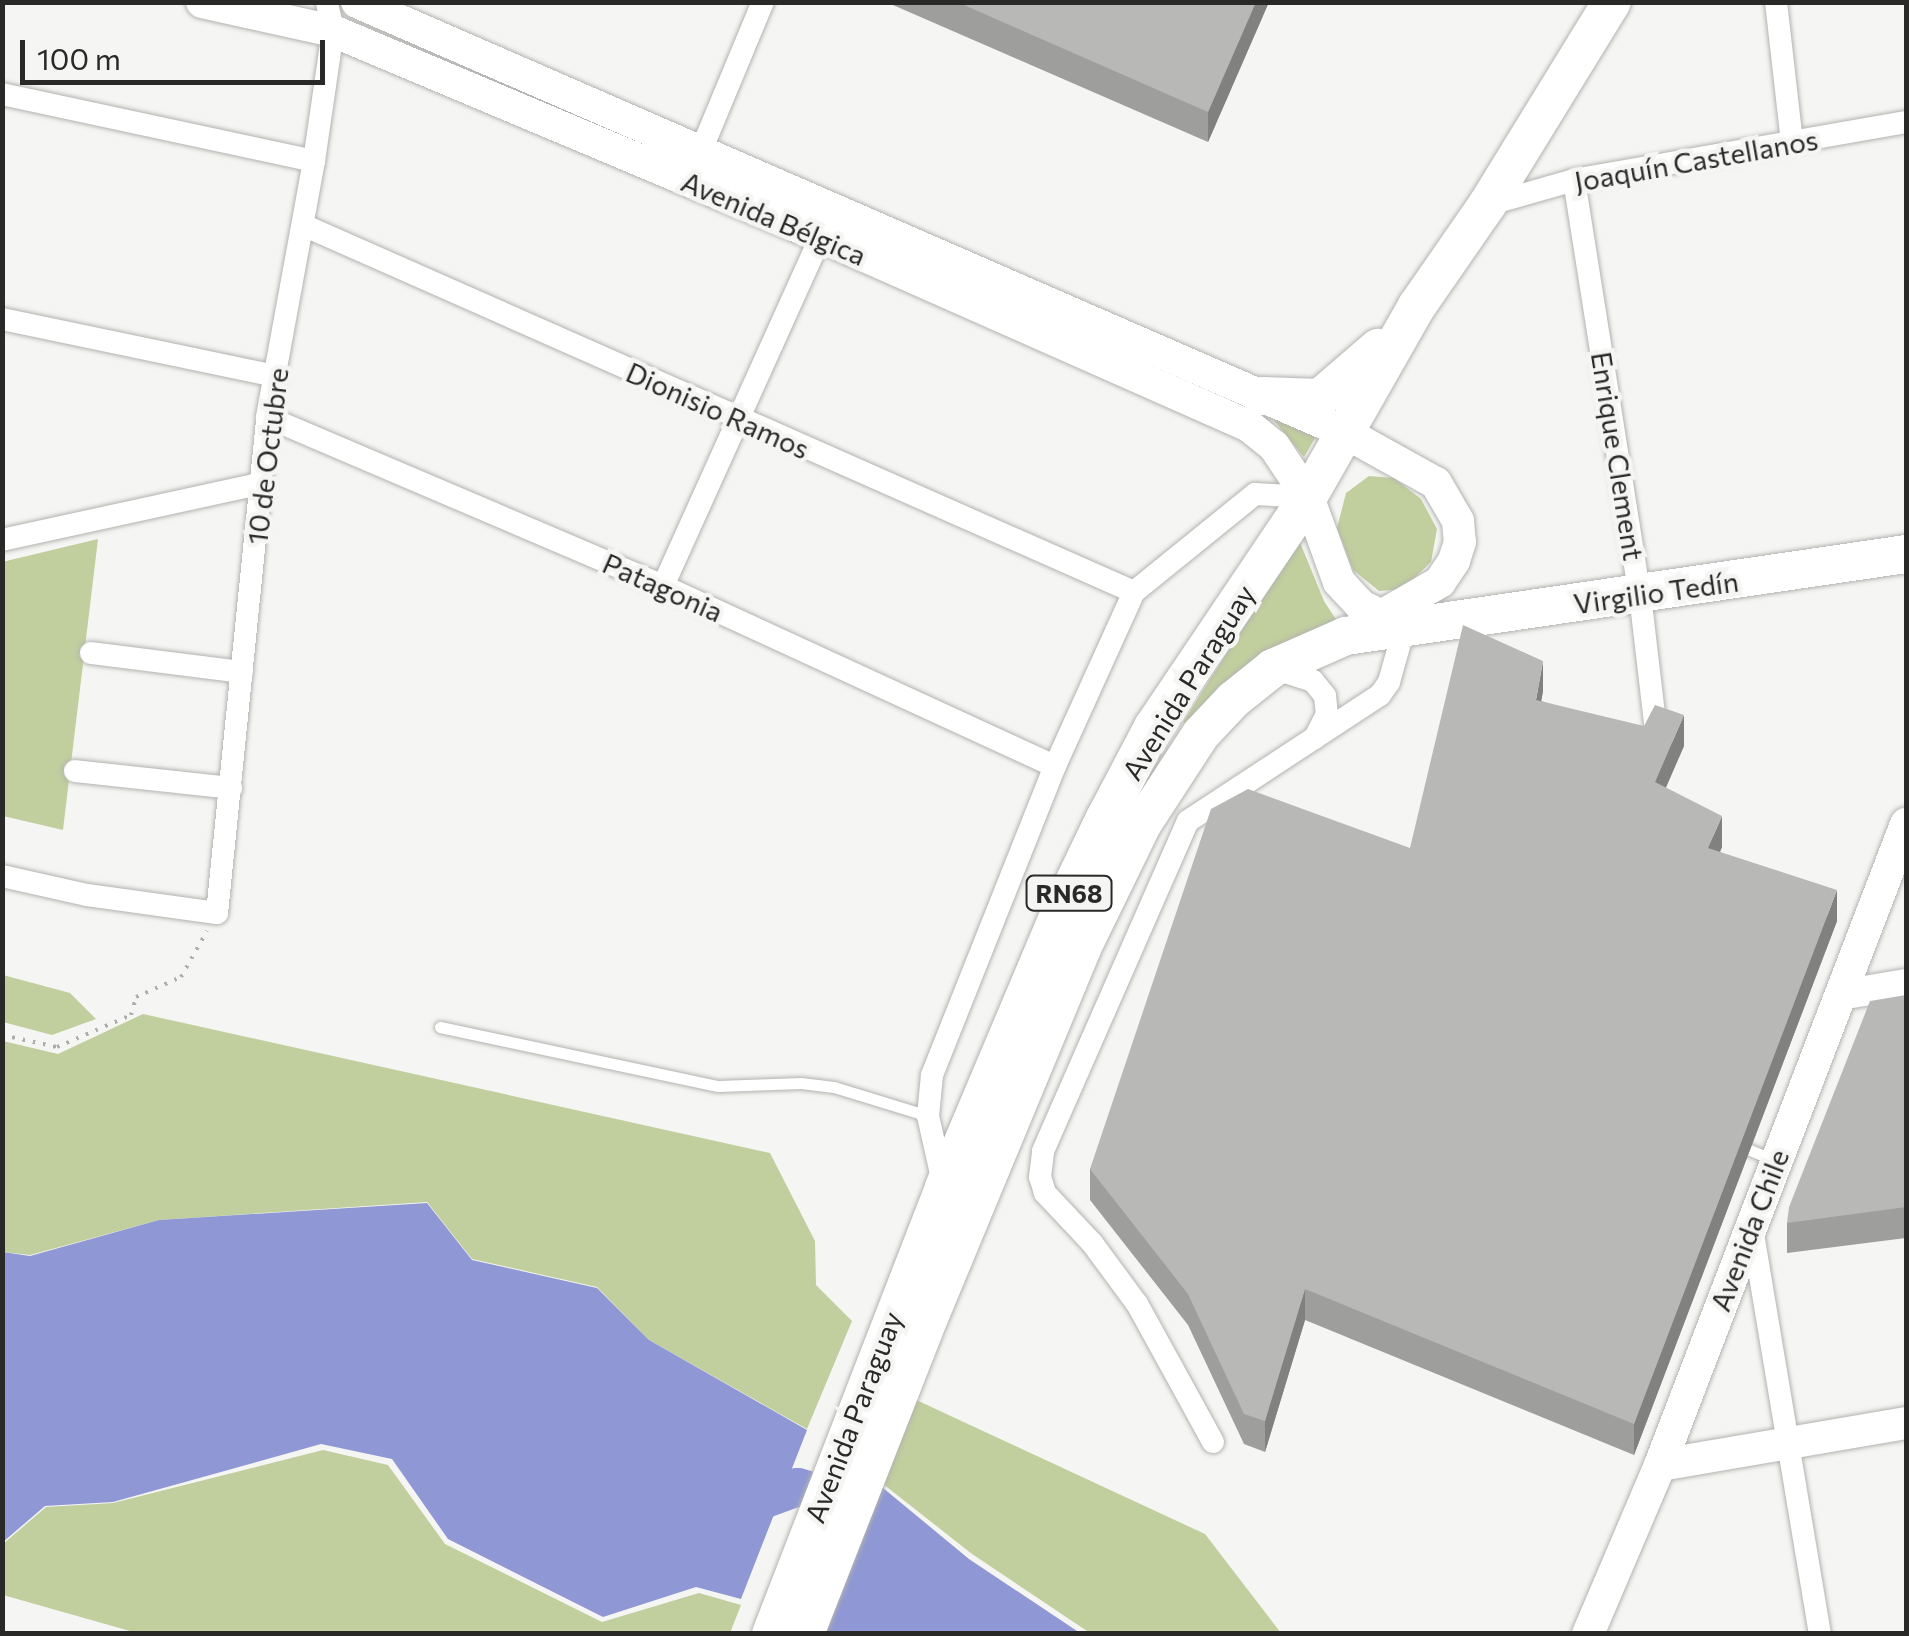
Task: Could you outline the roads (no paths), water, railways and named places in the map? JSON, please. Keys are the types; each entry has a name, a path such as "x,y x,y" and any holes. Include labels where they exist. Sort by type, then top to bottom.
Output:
{"main road":[{"name":"Avenida Bélgica","path":"202,2 330,17 1344,432"},
{"name":"Avenida Bélgica","path":"357,2 694,167"},
{"name":"Avenida Paraguay","path":"806,1634 907,1325 944,1187 1105,818 1153,727 1308,497 1417,306 1487,205 1612,2"},
{"name":"Avenida Bélgica","path":"827,222 1249,426 1274,446 1308,497"},
{"path":"1262,396 1320,398 1353,374 1417,306"},
{"path":"1308,497 1339,582 1360,606 1393,620 1440,582 1460,542 1458,521 1436,483 1344,432"},
{"name":"Virgilio Tedín","path":"1393,620 1640,595 1906,554"},
{"name":"Avenida Paraguay","path":"771,1634 907,1325 1144,823 1202,734 1232,700 1273,668 1393,620"},
{"name":"Avenida Chile","path":"1588,1634 1660,1464 1906,824"},
{"path":"1660,1464 1906,1423"}],"street":[{"path":"694,167 763,2"},
{"path":"1776,2 1792,143"},
{"name":"10 de Octubre","path":"2,876 87,895 216,913 267,417 314,162 330,17"},
{"path":"2,94 314,162"},
{"name":"Joaquín Castellanos","path":"1487,205 1574,180 1906,122"},
{"name":"Enrique Clement","path":"1574,180 1640,595 1656,732"},
{"path":"662,586 827,222"},
{"name":"Dionisio Ramos","path":"303,225 1134,592"},
{"path":"2,319 274,376"},
{"name":"Patagonia","path":"267,417 662,586 1054,766"},
{"path":"2,540 263,482"},
{"path":"944,1187 928,1116 932,1075 1054,766 1134,592 1256,494 1308,497"},
{"path":"1213,1442 1137,1304 1092,1243 1045,1193 1040,1177 1044,1150 1188,822 1220,806 1380,696 1389,682 1393,620"},
{"path":"91,653 242,672"},
{"path":"1273,668 1313,680 1325,696 1327,714 1314,741"},
{"path":"75,772 231,788"},
{"path":"1840,995 1906,984"},
{"path":"1751,1223 1792,1443 1820,1634"}],"lane":[{"path":"440,1027 718,1086 801,1083 834,1088 928,1116"},
{"path":"1722,1139 1776,1161"}],"water":[{"path":"427,1203 472,1260 597,1288 649,1340 807,1430 741,1599 696,1587 603,1617 448,1539 392,1459 321,1444 113,1502 45,1506 3,1542 3,1252 30,1256 159,1220"},
{"path":"877,1483 969,1559 1080,1633 837,1634 820,1628"}],"waterway":[{"path":"733,1511 798,1487 856,1504"}]}
